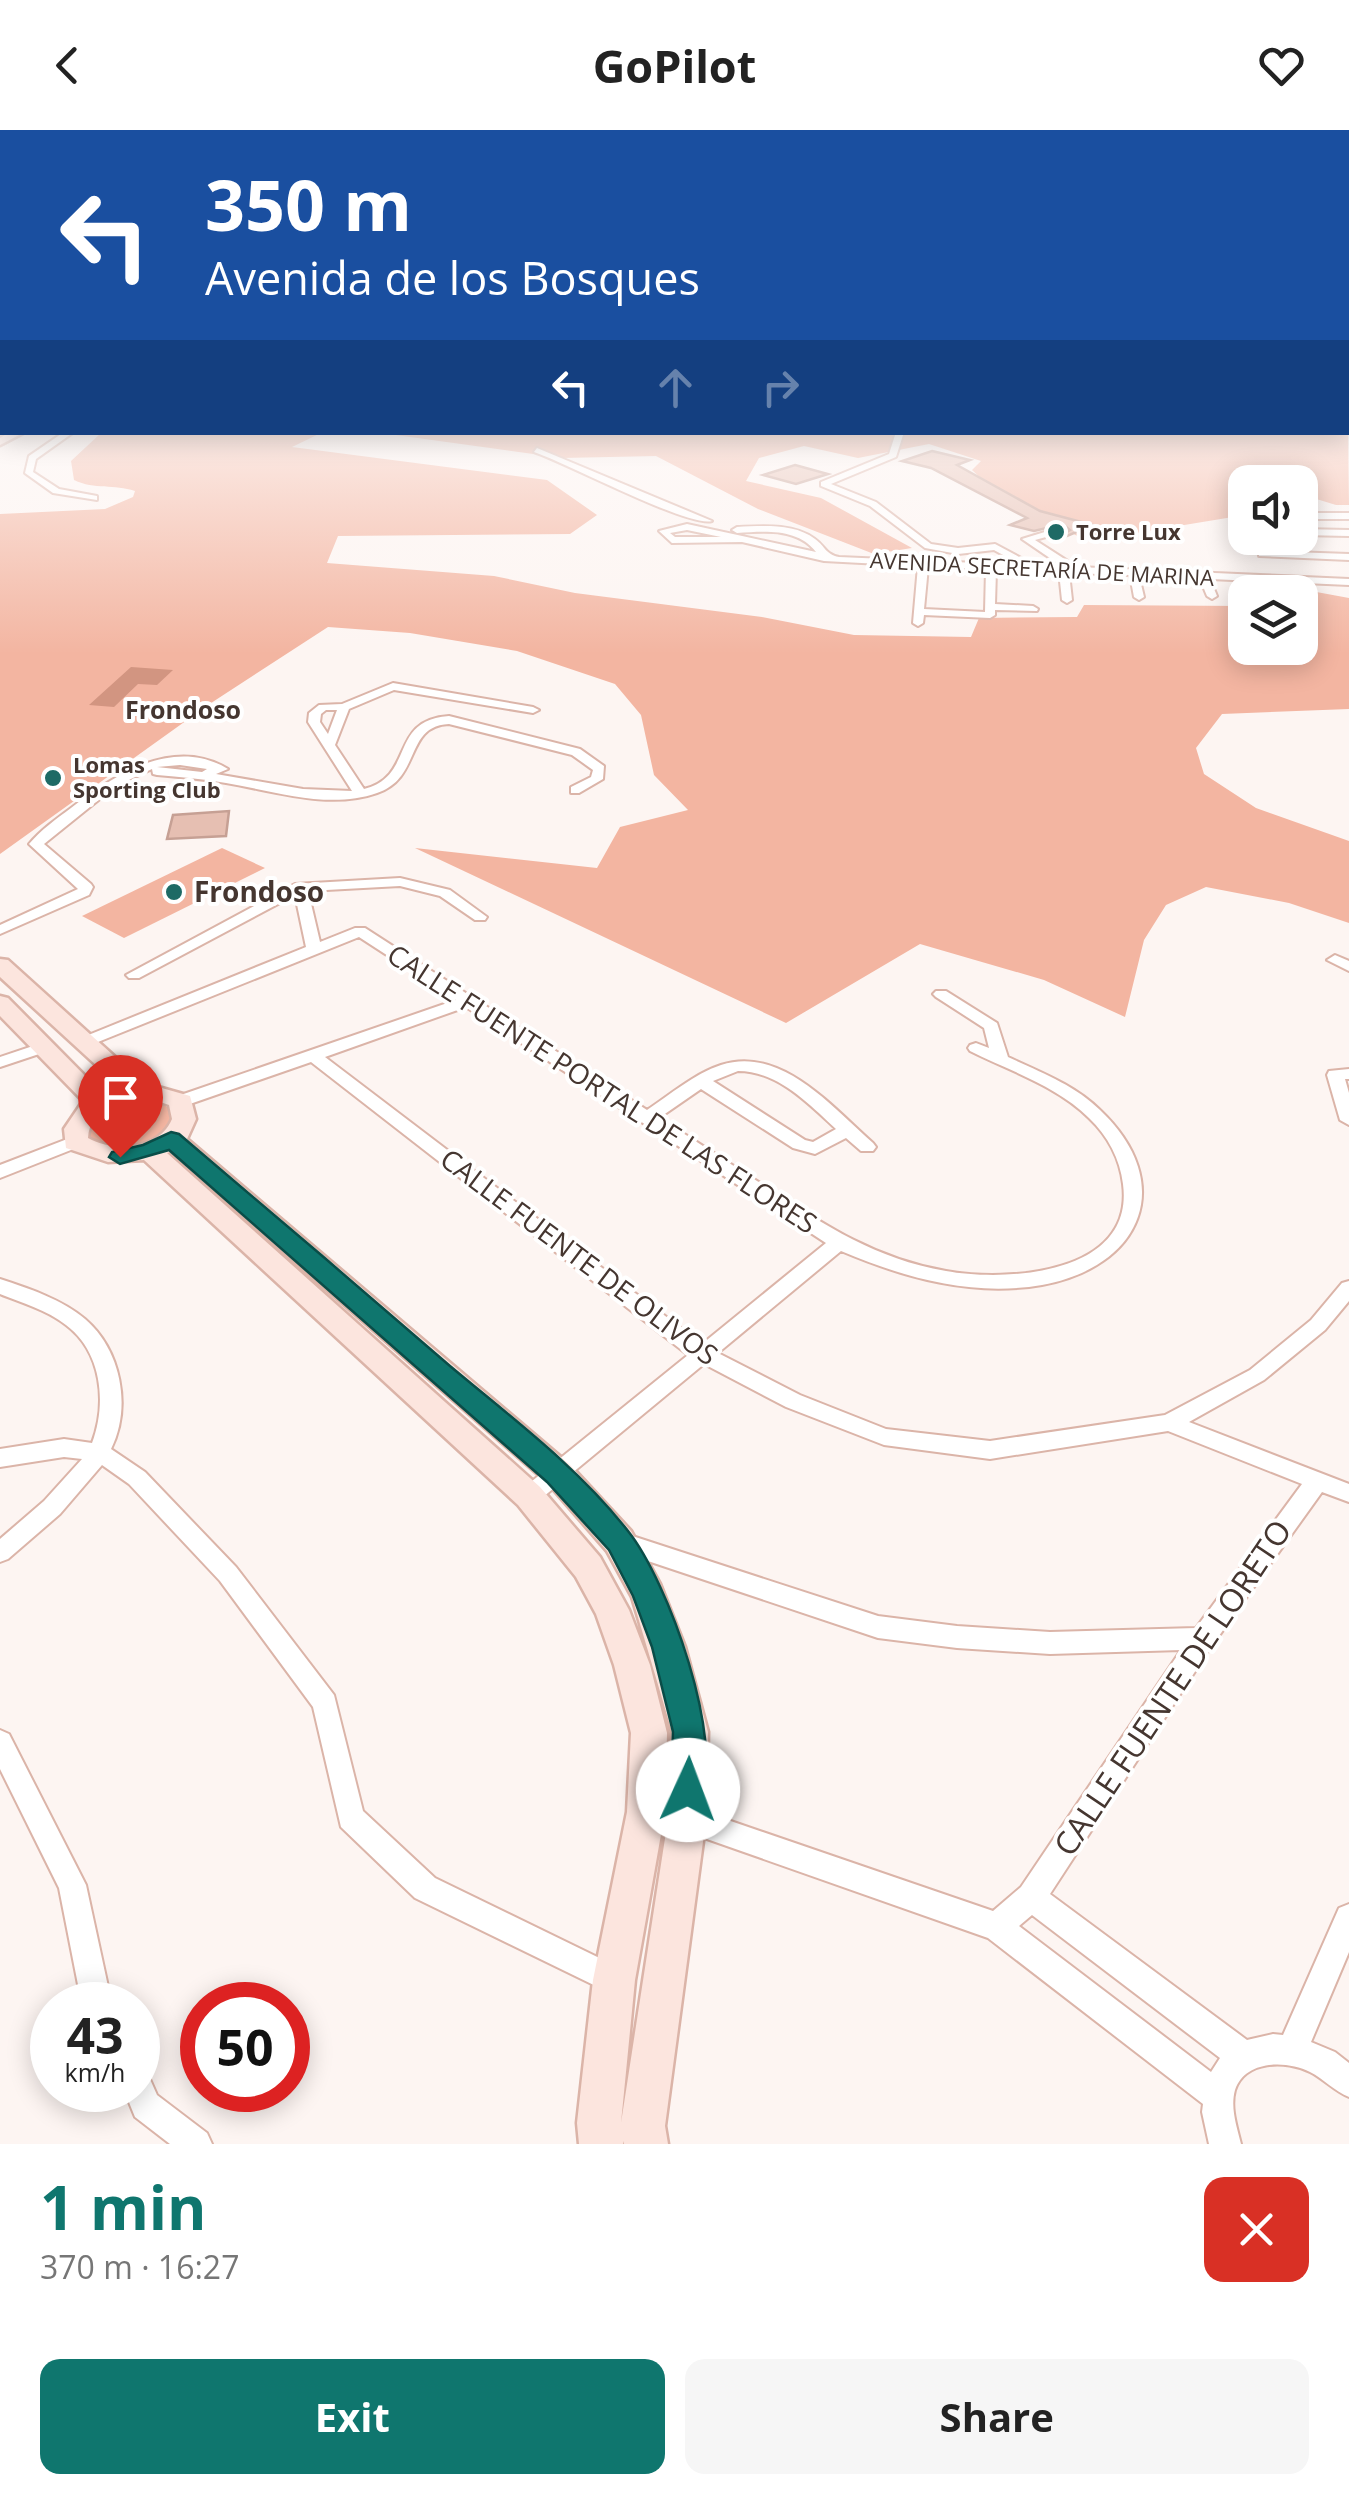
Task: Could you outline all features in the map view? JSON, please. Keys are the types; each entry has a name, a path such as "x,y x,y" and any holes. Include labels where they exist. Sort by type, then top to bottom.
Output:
{"main road":[{"path":"0,965 138,1090"},
{"path":"0,1003 98,1102"},
{"path":"138,1090 157,1091 181,1101 186,1113 182,1126 160,1145 103,1156 75,1142 78,1121 98,1102 138,1090"},
{"path":"160,1145 558,1474 619,1541 648,1594 668,1647 690,1732 687,1819 643,2126 646,2144"},
{"path":"160,1145 529,1496 588,1568 612,1610 632,1665 649,1733 646,1812 614,1980 599,2123 601,2144"}],"street":[{"path":"30,466 28,473 68,496 94,498"},
{"path":"584,466 666,509 738,535 796,534 816,544 824,558"},
{"path":"866,466 824,484 873,504 928,546 958,551 994,547 1036,569"},
{"path":"1318,516 1349,516"},
{"name":"AVENIDA SECRETARÍA DE MARINA","path":"738,535 672,540 664,532 688,527 738,535 824,558 1228,577"},
{"path":"1061,530 1027,539 1077,571"},
{"path":"1318,533 1349,534"},
{"path":"1280,555 1349,556"},
{"path":"1298,556 1311,575"},
{"path":"922,564 919,618 992,613 991,567"},
{"path":"1064,570 1067,600"},
{"path":"1134,573 1139,596"},
{"path":"1204,576 1212,596"},
{"name":"AVENIDA SECRETARÍA DE MARINA","path":"1318,580 1349,582"},
{"path":"992,608 1033,609"},
{"path":"330,743 344,708 393,686 533,710"},
{"path":"344,708 333,704 315,713 314,722 360,793"},
{"path":"159,767 330,798 378,790 395,778 407,761 414,738 430,721 449,720 576,752 600,769 597,779 575,790"},
{"path":"0,930 84,892 86,887 80,881 36,844 122,775 188,761 219,767 245,780"},
{"path":"204,776 219,767"},
{"path":"134,975 300,886 400,882 446,893 480,917"},
{"path":"300,886 314,949"},
{"name":"CALLE FUENTE PORTAL DE LAS FLORES","path":"87,1041 360,931 650,1116 838,1243 896,1268 938,1278 986,1282 1039,1279 1089,1263 1124,1231 1135,1202 1132,1171 1118,1141 1071,1096 976,1048"},
{"path":"941,994 991,1026 1001,1060"},
{"path":"181,1101 469,1001"},
{"path":"0,1062 45,1047"},
{"name":"CALLE FUENTE DE OLIVOS","path":"315,1057 700,1353 793,1401 884,1437 990,1450 1169,1422 1258,1375 1318,1325 1349,1289"},
{"path":"650,1116 742,1064 783,1076 867,1147"},
{"path":"1349,1074 1336,1075 1349,1120"},
{"path":"704,1083 799,1144 816,1148 847,1130"},
{"path":"0,1172 75,1142"},
{"path":"529,1496 838,1243"},
{"path":"0,1286 76,1322 101,1353 110,1382 109,1418 99,1452 53,1508 0,1552"},
{"path":"1169,1422 1349,1494"},
{"path":"0,1458 64,1448 99,1452 137,1478 228,1574 325,1703 351,1818 425,1888 614,1980"},
{"name":"CALLE FUENTE DE LORETO","path":"997,1927 1031,1896 1202,1639 1317,1481"},
{"path":"619,1541 878,1627 957,1638 1050,1643 1202,1639"},
{"path":"0,1742 72,1884 92,1982"},
{"path":"646,1812 687,1819 997,1927 1219,2097"},
{"path":"1031,1896 1242,2056"},
{"path":"1293,2048 1342,1947 1349,1918"},
{"path":"1224,2144 1219,2097 1227,2074 1242,2056 1266,2048 1293,2048 1332,2065 1349,2082"},
{"path":"154,2112 196,2144"}],"shaded area":[{"path":"72,466 439,466 547,480 597,515 570,534 338,536 327,563 494,576 575,593 762,617 854,635 971,637 979,618 1077,617 1084,605 1228,606 1228,665 1318,665 1318,592 1349,598 1349,709 1222,714 1196,748 1204,774 1256,808 1349,841 1349,923 1289,903 1206,887 1166,905 1144,940 1125,1017 1044,980 920,944 786,1023 415,848 597,868 620,827 688,810 654,775 641,715 615,684 517,651 410,633 328,627 208,705 0,854 0,514 105,509 133,497 135,491 74,480"},
{"path":"675,466 754,466 746,481 821,498 912,548 874,554 758,509"},
{"path":"976,466 1228,466 1228,518 1087,541 999,495 972,470"},
{"path":"1318,466 1348,466 1349,505 1318,500"},
{"path":"131,667 173,670 157,685 138,684 114,707 89,705"},
{"name":"Frondoso","path":"222,848 265,868 124,938 82,916"},
{"path":"131,1099 157,1100 173,1111 174,1119 157,1136 132,1148 119,1151 96,1144 88,1133 96,1116"}],"building":[{"path":"792,466 828,474 796,484 763,475"},
{"path":"923,466 959,466 1040,511 1093,525 1060,539 1057,538 1070,530 1063,524 1034,531 1010,525 1027,518"},
{"name":"Frondoso","path":"229,811 226,836 167,839 173,815"}],"place":[{"name":"Torre Lux","path":"1056,532"},
{"name":"Lomas Sporting Club","path":"53,778"},
{"name":"Frondoso","path":"174,892"}],"district":[{"name":"Frondoso","path":"183,710"}],"route":[{"path":"120,1157 150,1151 171,1139 558,1474 619,1541 648,1594 668,1647 690,1732 688,1790"}]}
